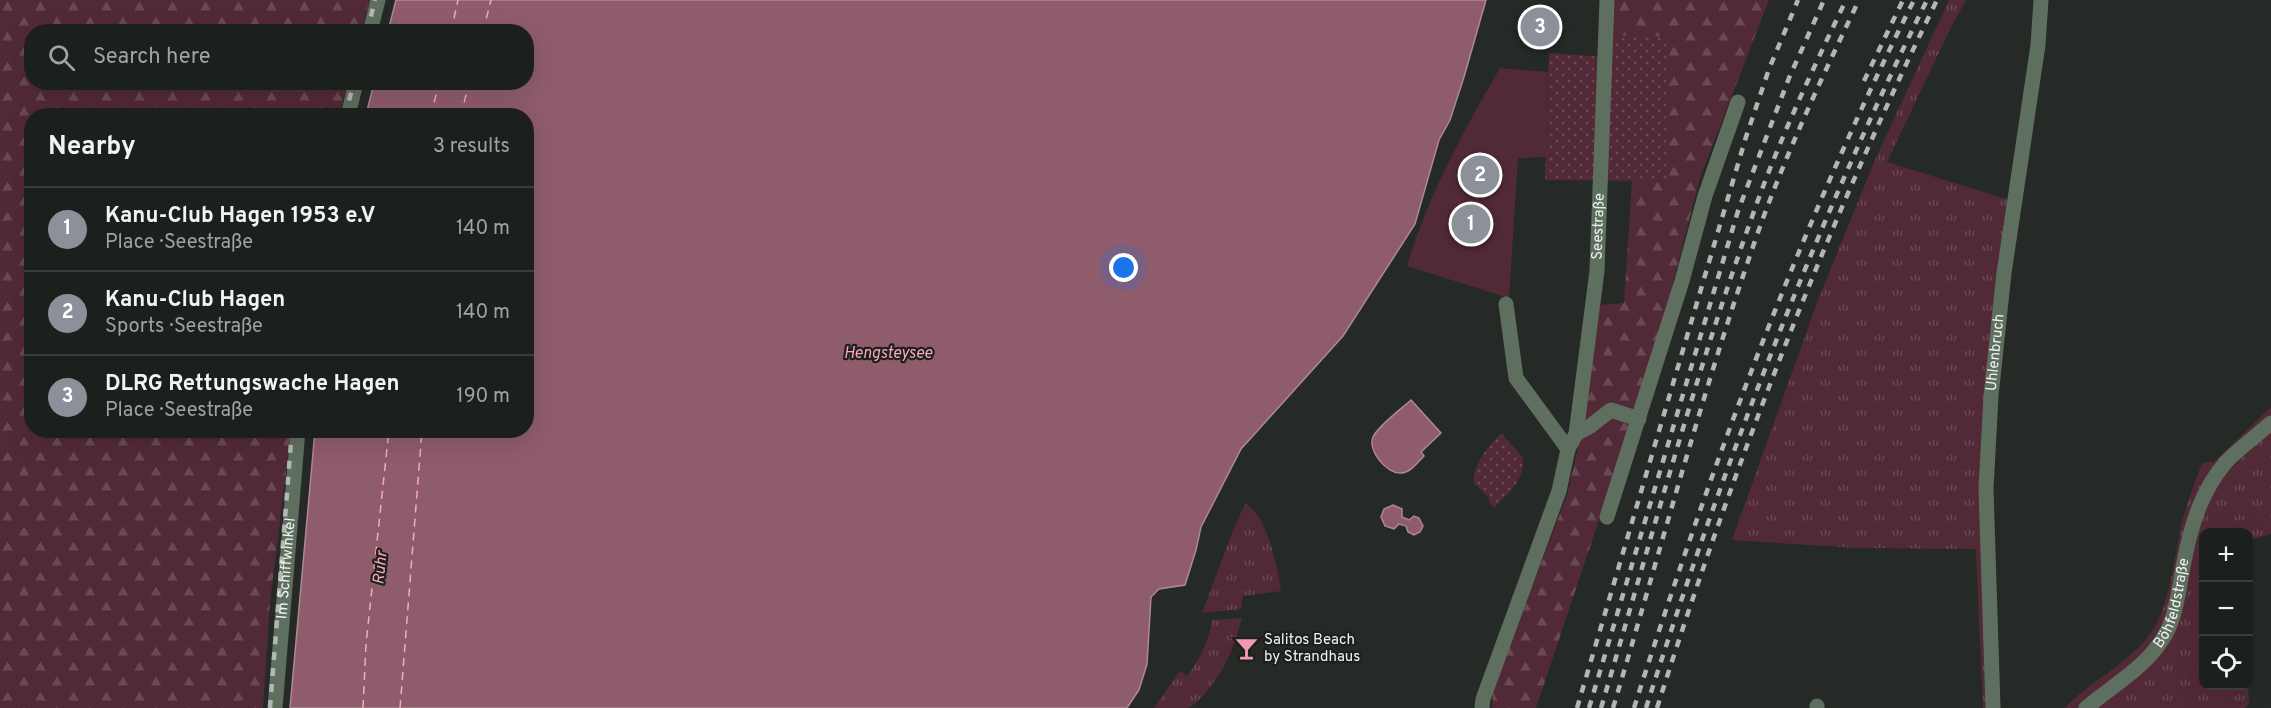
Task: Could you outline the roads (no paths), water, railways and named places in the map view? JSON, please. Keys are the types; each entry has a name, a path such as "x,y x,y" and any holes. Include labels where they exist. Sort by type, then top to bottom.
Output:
{"street":[{"path":"372,24 378,0"},
{"name":"Seestraße","path":"1482,708 1483,699 1559,491 1568,449 1576,434 1597,271 1607,0"},
{"name":"Uhlenbruch","path":"1993,708 1986,489 1991,396 2006,261 2038,45 2041,0"},
{"path":"350,108 355,90"},
{"path":"1607,517 1683,281 1705,196 1738,102"},
{"path":"1506,304 1516,378 1568,449"},
{"path":"1576,434 1589,428 1611,410 1639,419"},
{"name":"Böhfeldstraße","path":"2086,708 2124,680 2152,654 2167,632 2179,591 2193,521 2204,496 2227,462 2271,423"},
{"name":"Im Schiffwinkel","path":"275,708 297,438"}],"water":[{"name":"Hengsteysee","path":"396,0 1486,0 1450,120 1439,140 1415,224 1343,336 1241,449 1201,527 1185,585 1159,589 1151,597 1147,664 1139,690 1127,708 290,708 314,438 534,438 534,108 368,108 372,90 534,90 534,24 390,24"},
{"path":"1411,400 1441,433 1421,452 1424,456 1414,466 1408,471 1396,473 1385,466 1376,455 1372,442 1373,437"},
{"path":"1393,505 1402,509 1402,517 1409,520 1414,516 1419,518 1423,526 1420,532 1414,535 1408,532 1406,526 1399,524 1394,529 1385,526 1381,517 1384,509"}],"railway":[{"path":"369,24 375,0"},
{"path":"1577,708 1746,137 1769,69 1798,0"},
{"path":"1589,708 1738,211 1789,78 1824,0"},
{"path":"1601,708 1692,400 1731,278 1784,134 1846,0"},
{"path":"1613,708 1741,281 1796,137 1859,0"},
{"path":"1864,81 1903,0"},
{"path":"1634,708 1694,527 1760,348 1833,172 1914,0"},
{"path":"1646,708 1706,527 1773,349 1846,173 1927,0"},
{"path":"1657,708 1717,527 1784,349 1857,173 1937,0"},
{"path":"347,108 352,90"},
{"path":"270,708 291,438"}],"place":[{"name":"DLRG Rettungswache Hagen","path":"1540,27"},
{"name":"Kanu-Club Hagen","path":"1480,175"},
{"name":"Kanu-Club Hagen 1953 e.V","path":"1471,224"},
{"name":"Salitos Beach by Strandhaus","path":"1246,649"}],"water label":[{"name":"Ruhr","path":"381,568"}]}
